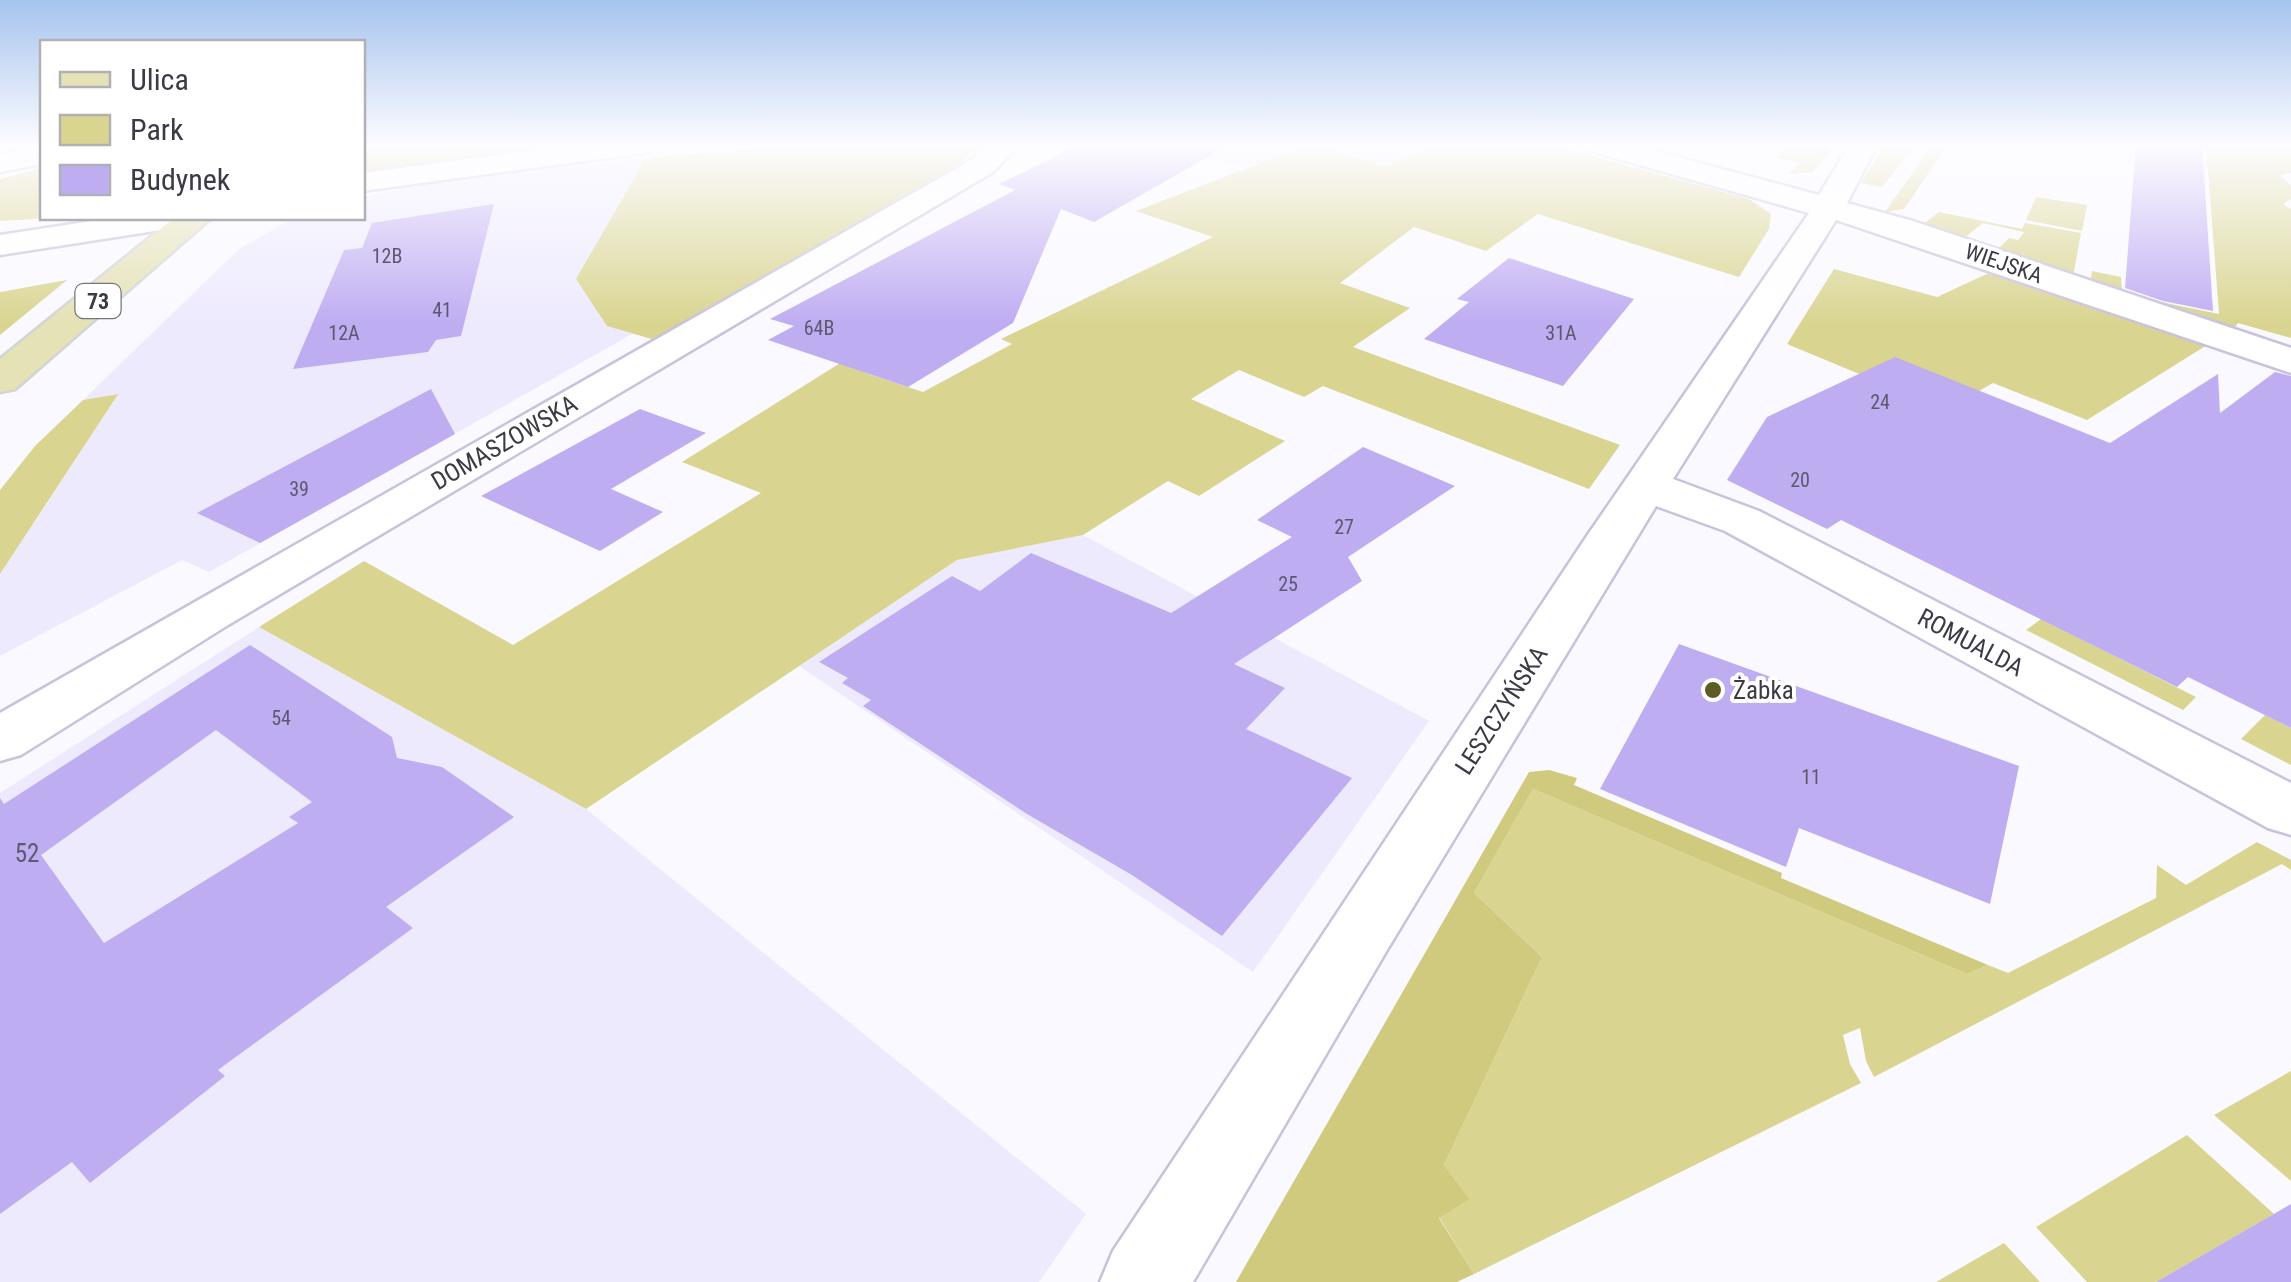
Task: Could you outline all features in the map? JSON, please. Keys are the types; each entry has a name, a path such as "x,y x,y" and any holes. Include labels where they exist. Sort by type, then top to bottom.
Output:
{"main road":[{"name":"73","path":"0,380 192,220"}],"street":[{"name":"DOMASZOWSKA","path":"0,740 243,593 917,204"},
{"name":"WIEJSKA","path":"1813,204 1901,228 2291,361"},
{"name":"LESZCZYŃSKA","path":"1144,1282 1370,916 1830,204"},
{"path":"0,245 161,220"},
{"name":"ROMUALDA","path":"1646,486 1742,521 2291,811"}],"shaded area":[{"path":"365,204 620,204 577,279 607,326 634,333 209,572 182,560 0,656 0,574 118,395 83,400 239,249 290,220 365,220"},
{"path":"1083,535 1429,721 1253,972 799,666 957,560"},
{"path":"259,627 586,809 1086,1214 1039,1282 0,1282 0,793"},
{"path":"1549,770 1577,778 1574,785 1782,873 1781,878 1988,965 1967,974 1533,789 1474,893 1542,957 1444,1165 1469,1199 1439,1218 1474,1274 1457,1282 1236,1282 1529,772"}],"green space":[{"path":"0,204 40,204 40,219 0,221"},
{"path":"619,204 890,204 655,340 607,326 576,279"},
{"path":"1155,204 1756,204 1771,214 1769,229 1739,277 1538,214 1486,251 1414,227 1340,283 1410,308 1353,347 1620,445 1589,489 1323,386 1304,397 1239,370 1191,399 1285,441 1199,496 1168,481 1083,535 957,560 586,809 259,627 364,561 513,645 761,493 682,462 845,360 866,373 923,392 1012,344 1001,339 1213,237 1136,211"},
{"path":"1891,204 1908,204 1904,209 1885,212"},
{"path":"2033,204 2087,205 2082,231 2026,220"},
{"path":"2211,204 2283,204 2291,209 2291,338 2238,323 2233,330 2090,284 2092,271 2121,277 2122,294 2219,314"},
{"path":"1939,212 2022,229 2025,223 2081,233 2073,277 1996,251 2009,238 2018,240 2024,232 1983,223 1964,238 1921,226"},
{"path":"1834,269 1937,297 1993,271 2207,345 2087,420 1993,383 1946,410 1787,344"},
{"path":"67,280 0,335 0,292"},
{"path":"119,394 0,574 0,490 35,446 83,400"},
{"path":"2041,619 2196,697 2183,710 2026,630"},
{"path":"2265,715 2291,728 2291,765 2241,739"},
{"path":"1533,789 1967,974 1988,965 2008,973 2156,898 2157,865 2186,885 2257,842 2291,860 2291,870 2282,864 1874,1077 1866,1061 1860,1028 1843,1035 1850,1064 1861,1083 1474,1274 1439,1217 1468,1199 1444,1165 1542,957 1474,893"},
{"path":"2291,1071 2291,1181 2214,1115"},
{"path":"2187,1135 2274,1214 2156,1282 2087,1282 2036,1227"},
{"path":"2004,1243 2040,1282 1936,1282"}],"building":[{"path":"494,204 461,336 436,340 428,352 293,369 344,250 362,248 372,223"},
{"path":"989,204 1126,204 1094,222 1061,209 1013,323 908,387 768,340 794,326 770,319"},
{"path":"2131,204 2206,204 2213,311 2125,288"},
{"path":"1509,258 1634,299 1563,386 1424,339 1469,302 1457,299"},
{"path":"1895,357 2110,443 2218,374 2220,413 2275,372 2291,376 2291,728 2188,677 2177,687 1841,520 1827,529 1727,480 1767,417"},
{"path":"431,389 455,434 260,543 197,513"},
{"path":"640,409 706,433 611,489 663,512 600,551 481,496"},
{"path":"1363,447 1455,486 1348,557 1362,581 1234,664 1285,688 1246,729 1352,778 1222,936 863,706 871,700 842,683 848,678 819,662 952,576 980,591 1031,553 1171,613 1292,537 1257,520"},
{"path":"1679,644 2019,766 1990,904 1799,828 1786,867 1600,789"},
{"path":"250,645 392,737 397,758 442,767 514,817 386,907 413,928 218,1070 225,1076 90,1183 72,1162 0,1214 0,798 4,804","holes":["216,730 312,802 289,817 298,823 104,943 41,855"]},
{"path":"2291,1204 2291,1282 2156,1282"}],"place":[{"name":"Żabka","path":"1713,690"}]}
